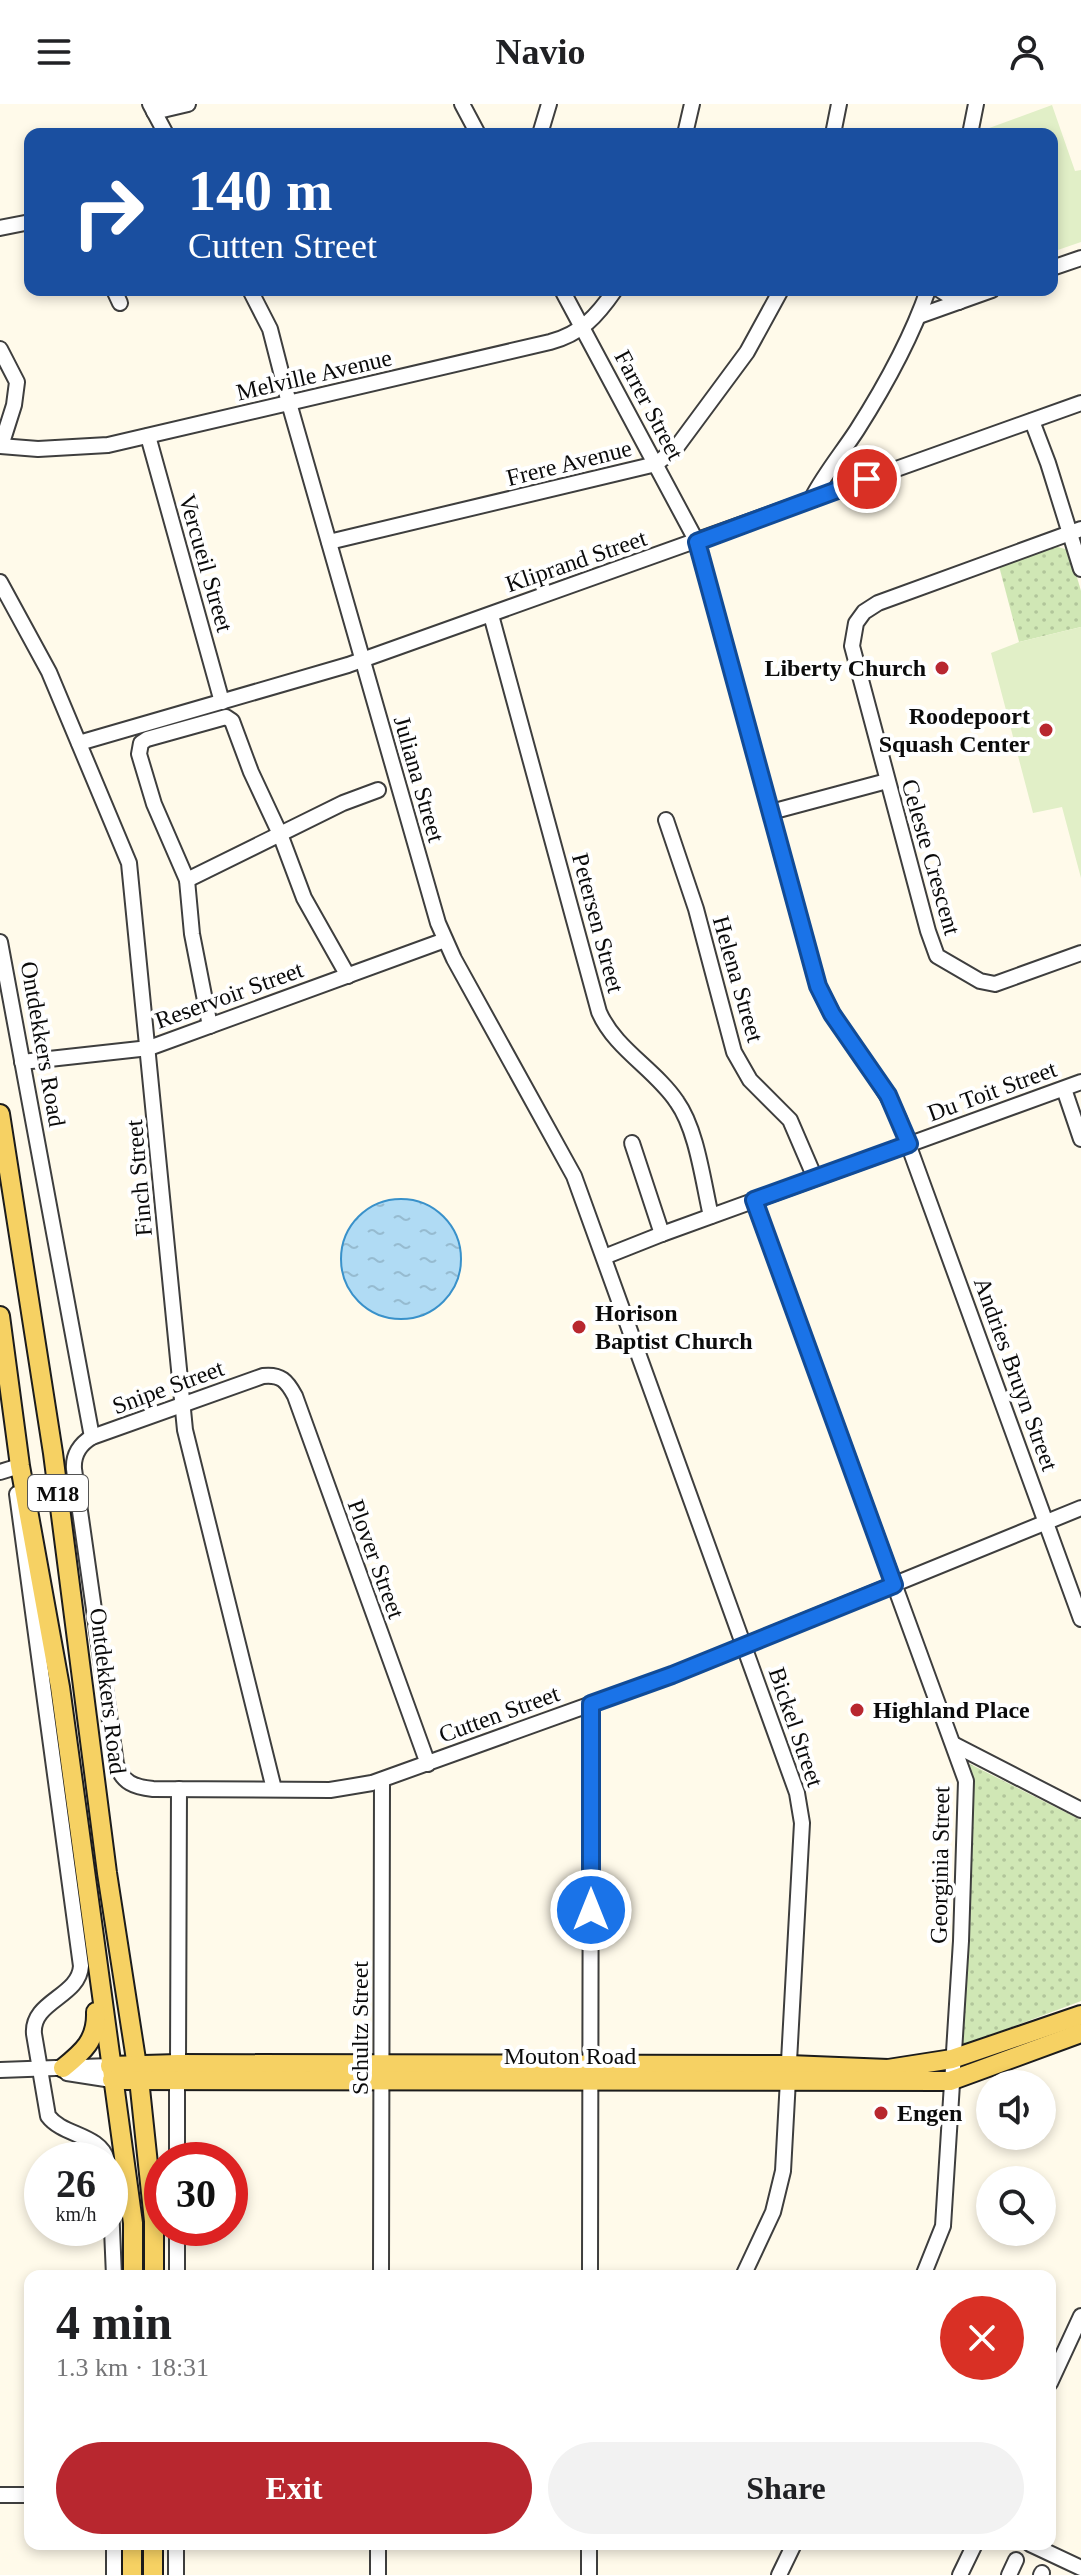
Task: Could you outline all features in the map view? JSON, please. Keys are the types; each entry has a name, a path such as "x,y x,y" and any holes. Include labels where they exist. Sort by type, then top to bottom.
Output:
{"main road":[{"name":"Ontdekkers Road","path":"0,1114 53,1453 107,1873 138,2072 154,2221 154,2270"},
{"name":"Ontdekkers Road","path":"0,1316 20,1466 60,1687 133,2223 133,2270"},
{"path":"52,2070 86,2049 94,2033 96,1959"},
{"name":"Mouton Road","path":"790,2073 888,2069 952,2059 1081,2015"},
{"name":"Mouton Road","path":"111,2073 790,2073 950,2081 1081,2033"},
{"path":"132,2550 132,2575"},
{"path":"153,2550 153,2575"}],"street":[{"path":"163,128 152,108 188,104"},
{"path":"462,104 475,128"},
{"path":"542,128 549,104"},
{"path":"686,128 692,104"},
{"path":"834,128 839,104"},
{"path":"971,128 976,104"},
{"path":"0,228 24,223"},
{"path":"1058,266 1081,258"},
{"name":"Juliana Street","path":"253,296 270,329 430,900 445,940 567,1162 604,1257"},
{"name":"Farrer Street","path":"565,296 697,542 771,812"},
{"name":"Melville Avenue","path":"0,446 24,449 87,447 148,436 550,342 583,328 610,296"},
{"name":"Frere Avenue","path":"329,542 656,464 676,448 747,352 778,296"},
{"path":"812,498 875,400 919,316 926,296"},
{"path":"950,296 959,302"},
{"path":"919,316 976,296"},
{"path":"0,349 17,382 14,405 0,446"},
{"name":"Kliprand Street","path":"79,743 362,660 1081,403"},
{"path":"1032,421 1076,531 1081,569"},
{"name":"Vercueil Street","path":"148,436 222,702"},
{"name":"Celeste Crescent","path":"1076,531 887,599 862,614 853,631 852,646 937,956 980,981 995,984 1081,953"},
{"name":"Finch Street","path":"0,582 49,672 129,863 182,1405 188,1441 274,1789"},
{"name":"Petersen Street","path":"491,615 599,1012 609,1030 678,1102 695,1151 711,1216"},
{"path":"210,1026 192,934 187,880 154,804 139,754 141,743 147,739 226,717 232,721 304,898 348,976"},
{"path":"771,812 887,781"},
{"path":"187,880 343,803 378,790"},
{"name":"Andries Bruyn Street","path":"771,812 818,986 832,1014 888,1095 909,1144 1081,1619"},
{"name":"Helena Street","path":"666,820 696,909 734,1052 750,1080 790,1120 815,1178"},
{"name":"Reservoir Street","path":"22,1062 149,1048 445,940"},
{"name":"Ontdekkers Road","path":"0,942 92,1437"},
{"name":"Du Toit Street","path":"604,1257 1081,1082"},
{"path":"1064,1089 1081,1139"},
{"path":"632,1143 662,1234"},
{"name":"Georginia Street","path":"754,1200 955,1745 967,1796 943,2226 925,2270"},
{"name":"Bickel Street","path":"604,1257 797,1793 801,1814 790,2073 779,2194 746,2270"},
{"name":"Snipe Street","path":"79,1449 92,1437 263,1376 276,1375"},
{"name":"Plover Street","path":"276,1375 288,1384 295,1396 428,1764"},
{"path":"0,1378 6,1470 81,1966 76,1981 35,2020 34,2034 52,2070 46,2109 50,2119 92,2142"},
{"name":"Ontdekkers Road","path":"79,1449 74,1459 74,1469 116,1764 126,1782 139,1788"},
{"name":"Cutten Street","path":"139,1788 330,1790 382,1780 743,1646 1081,1508"},
{"path":"590,2270 591,1704"},
{"path":"955,1745 1081,1810"},
{"name":"Schultz Street","path":"381,2270 382,1780"},
{"path":"177,2142 179,1789"},
{"name":"Mouton Road","path":"0,2070 111,2073"},
{"path":"113,2246 114,2270"},
{"path":"177,2246 177,2270"},
{"path":"1056,2370 1081,2316"},
{"path":"0,2495 24,2495"},
{"path":"114,2550 114,2575"},
{"path":"176,2550 176,2575"},
{"path":"378,2550 378,2575"},
{"path":"589,2550 589,2575"},
{"path":"779,2575 791,2550"},
{"path":"960,2575 972,2550"},
{"path":"1043,2550 1081,2568"},
{"path":"1009,2575 1016,2560"}],"green space":[{"path":"1052,105 1075,171 1081,170 1081,242 1058,250 1058,128 989,128"},
{"path":"1054,546 1069,550 1081,591 1081,627 1019,642 999,566"},
{"name":"Roodepoort Squash Center","path":"1081,627 1081,878 1062,807 1033,813 991,653 1019,642"},
{"path":"962,1760 1081,1820 1081,2001 946,2052"}],"water":[{"path":"401,1199 424,1204 443,1217 456,1236 461,1259 456,1282 443,1301 424,1314 401,1319 378,1314 359,1301 346,1282 341,1259 346,1236 359,1217 378,1204"}],"place":[{"name":"Liberty Church","path":"942,668"},
{"name":"Roodepoort Squash Center","path":"1046,730"},
{"name":"Horison Baptist Church","path":"579,1327"},
{"name":"Highland Place","path":"857,1710"},
{"name":"Engen","path":"881,2113"}],"route":[{"path":"591,1910 591,1704 672,1675 894,1585 754,1200 909,1144 888,1095 832,1014 818,986 697,542 867,479"}]}
